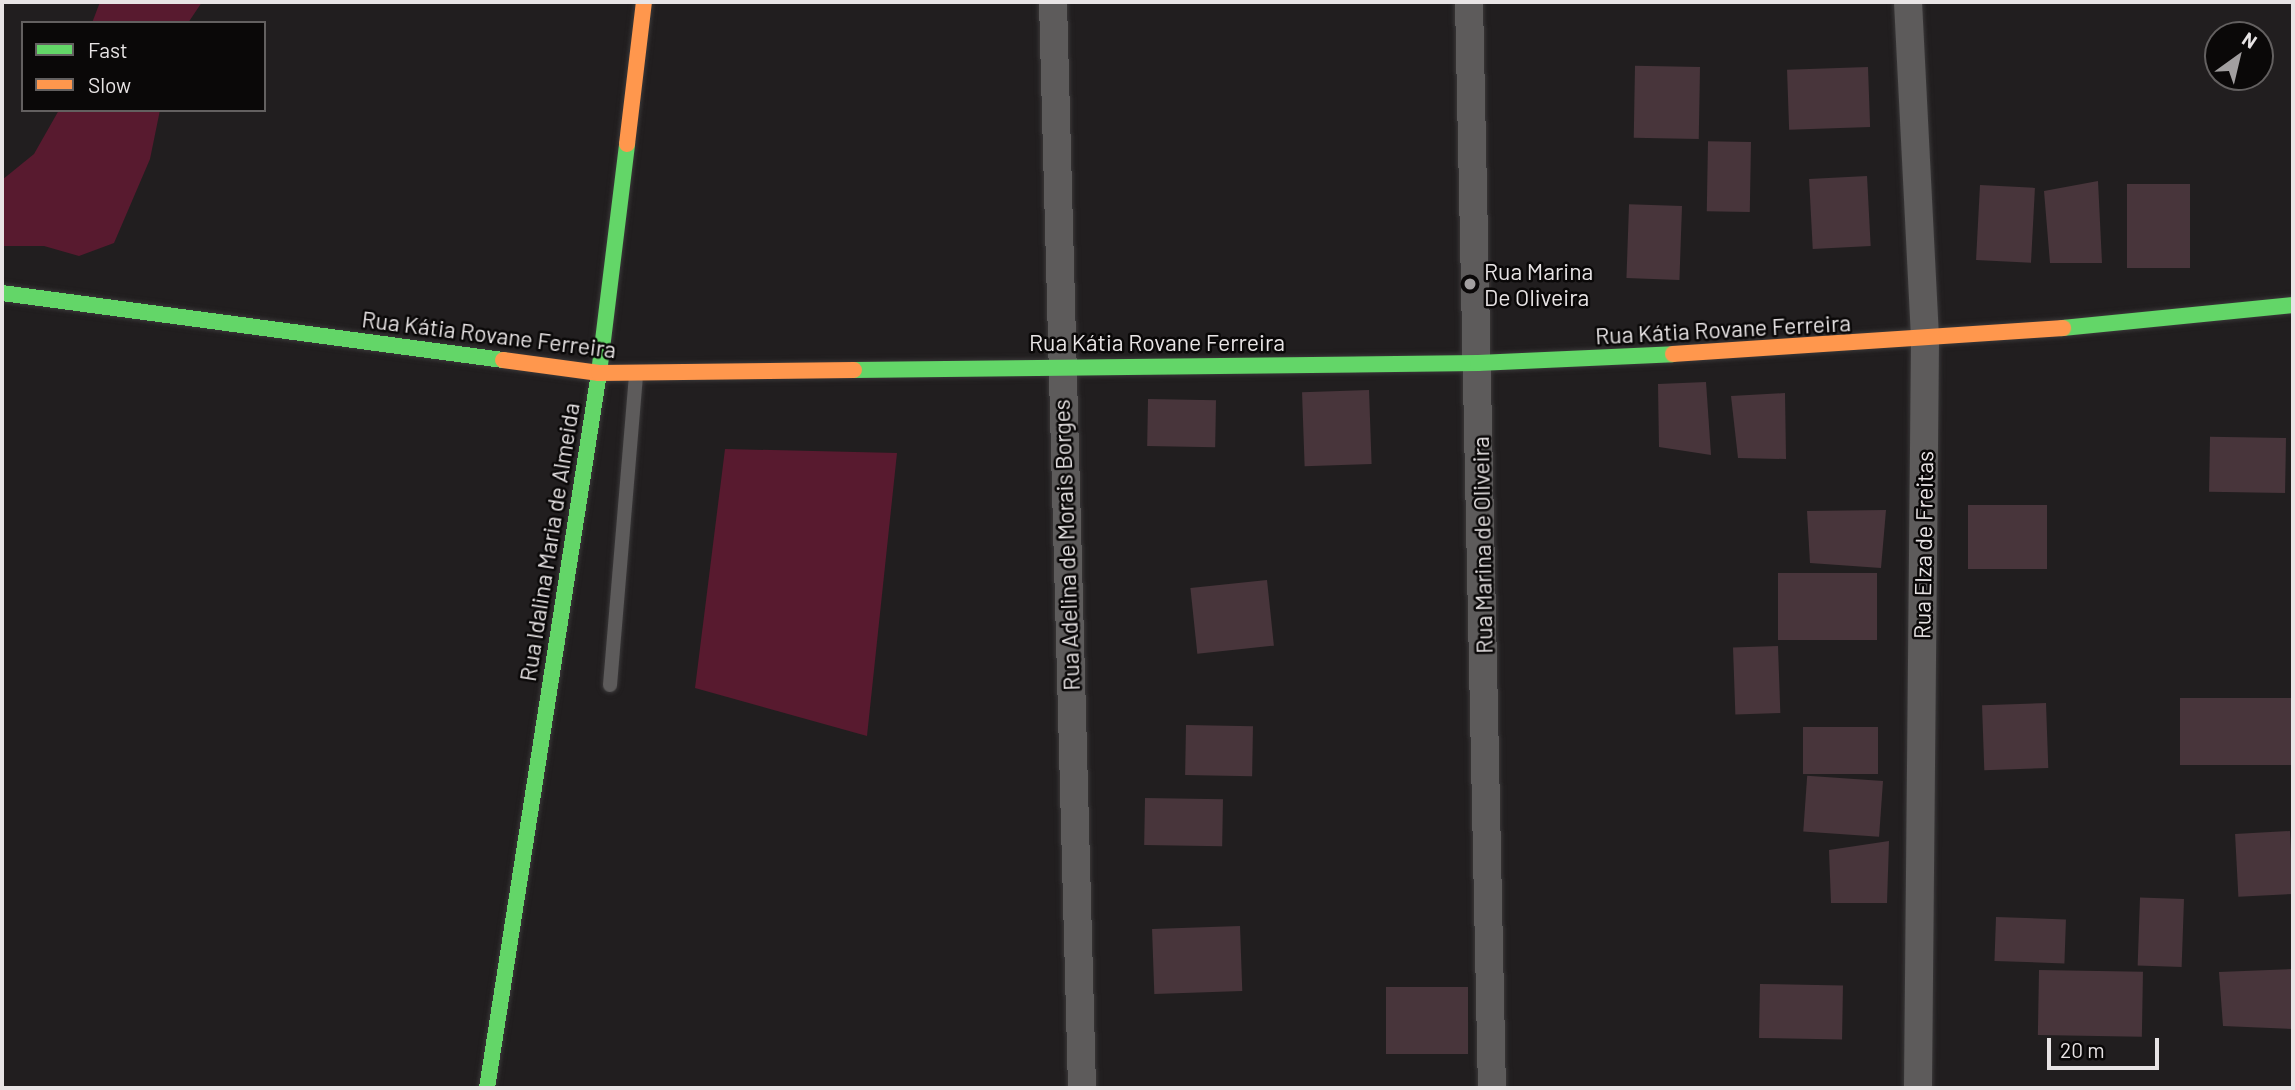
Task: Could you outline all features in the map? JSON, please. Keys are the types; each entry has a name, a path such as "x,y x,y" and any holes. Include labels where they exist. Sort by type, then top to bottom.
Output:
{"street":[{"name":"Rua Idalina Maria de Almeida","path":"487,1088 599,373 644,2"},
{"name":"Rua Adelina de Morais Borges","path":"1053,2 1060,365 1082,1088"},
{"name":"Rua Marina de Oliveira","path":"1469,2 1470,284 1478,363 1492,1088"},
{"name":"Rua Elza de Freitas","path":"1908,2 1926,342 1918,1088"},
{"name":"Rua Kátia Rovane Ferreira","path":"2,293 24,299 599,373 1060,365 1478,363 1926,342 2293,305"}],"lane":[{"path":"610,685 636,373"}],"shaded area":[{"path":"100,2 202,2 189,21 93,21"},
{"path":"58,112 160,112 150,159 114,243 79,256 44,246 2,246 2,180 34,154"},
{"path":"725,449 897,453 867,736 695,688"}],"building":[{"path":"1635,66 1700,67 1699,139 1634,138"},
{"path":"1868,67 1870,127 1789,130 1787,70"},
{"path":"1708,141 1751,142 1750,212 1707,211"},
{"path":"1867,176 1871,246 1813,249 1809,179"},
{"path":"2098,181 2102,263 2050,263 2044,191"},
{"path":"2127,184 2190,184 2190,268 2127,268"},
{"path":"1980,185 2035,188 2031,263 1976,260"},
{"path":"1629,204 1682,206 1679,280 1626,278"},
{"path":"1706,382 1711,455 1659,447 1658,384"},
{"path":"1369,390 1372,464 1305,466 1302,392"},
{"path":"1785,393 1786,459 1738,458 1731,396"},
{"path":"1148,399 1216,400 1215,447 1147,446"},
{"path":"2210,437 2286,438 2285,493 2209,492"},
{"path":"1968,505 2047,505 2047,569 1968,569"},
{"path":"1886,510 1881,568 1810,563 1807,511"},
{"path":"1778,573 1877,573 1877,640 1778,640"},
{"path":"1267,580 1274,646 1197,654 1190,588"},
{"path":"1778,646 1780,713 1735,715 1733,648"},
{"path":"2180,698 2293,698 2293,765 2180,765"},
{"path":"2046,703 2048,768 1984,770 1982,705"},
{"path":"1186,725 1253,726 1252,776 1185,775"},
{"path":"1803,727 1878,727 1878,774 1803,774"},
{"path":"1807,776 1883,781 1879,837 1803,832"},
{"path":"1145,798 1223,799 1222,846 1144,845"},
{"path":"2290,831 2293,894 2238,897 2235,834"},
{"path":"1889,841 1887,903 1831,903 1829,850"},
{"path":"2140,897 2184,899 2182,967 2138,965"},
{"path":"1996,917 2066,919 2064,963 1994,961"},
{"path":"1240,926 1242,991 1154,994 1152,929"},
{"path":"2293,969 2293,1029 2223,1026 2219,972"},
{"path":"2039,970 2143,972 2142,1037 2038,1035"},
{"path":"1760,984 1843,985 1842,1039 1759,1038"},
{"path":"1386,987 1468,987 1468,1054 1386,1054"}],"traffic: fast":[{"path":"487,1088 599,373 627,144"},
{"path":"2,293 503,360"},
{"path":"2063,328 2293,305"},
{"path":"854,370 1478,363 1673,354"}],"traffic: slow":[{"path":"627,144 644,2"},
{"path":"1673,354 2063,328"},
{"path":"503,360 599,373 854,370"}],"place":[{"name":"Rua Marina De Oliveira","path":"1470,284"}]}
